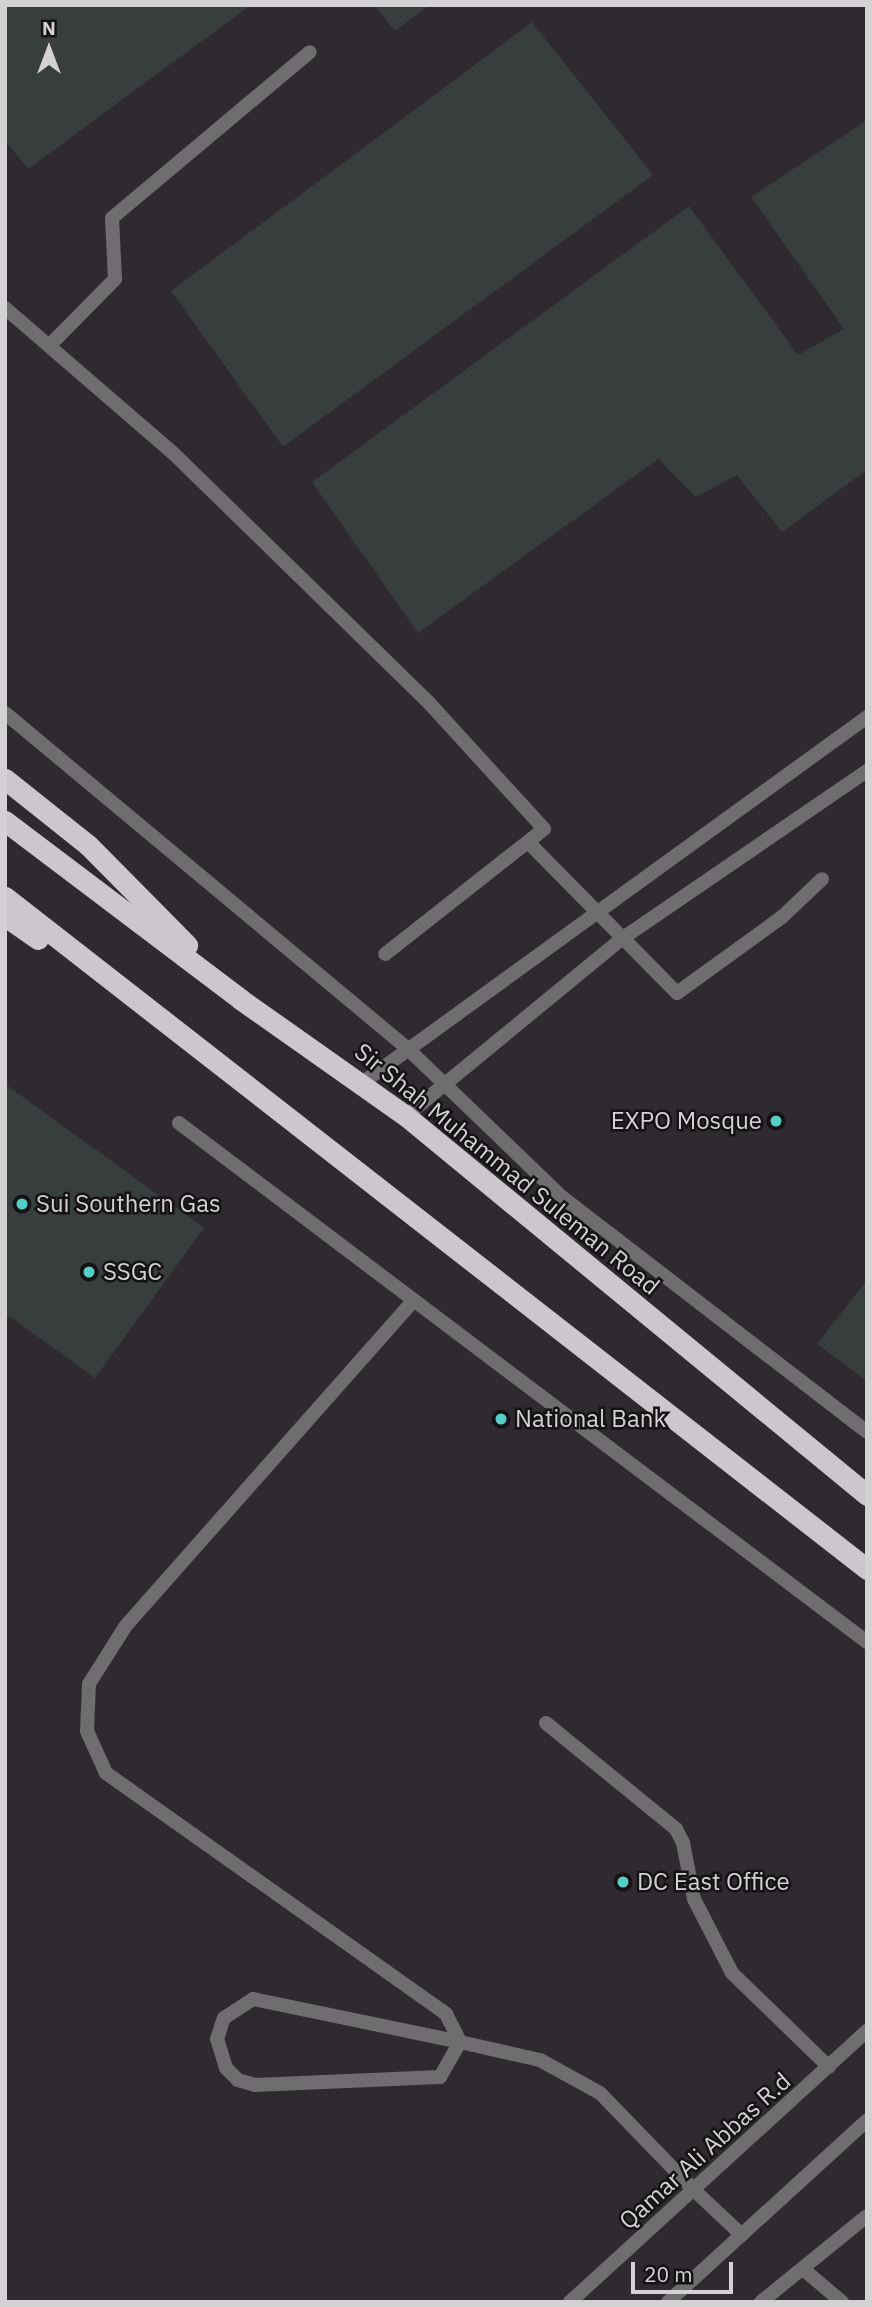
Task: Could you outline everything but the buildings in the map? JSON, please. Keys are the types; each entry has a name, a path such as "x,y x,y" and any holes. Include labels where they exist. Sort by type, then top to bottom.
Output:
{"highway":[{"path":"5,779 88,845 240,999"},
{"name":"Sir Shah Muhammad Suleman Road","path":"5,821 240,999 406,1116 867,1495"},
{"path":"5,897 867,1569"},
{"path":"5,916 185,1038"}],"street":[{"path":"50,345 115,279 112,218 310,52"},
{"path":"5,308 172,452 430,704 544,829 385,954"},
{"path":"5,713 407,1048 562,1197 867,1432"},
{"path":"362,1083 597,909 867,717"},
{"path":"406,1116 623,938 867,771"},
{"path":"528,842 677,993 782,916 822,879"},
{"path":"179,1123 867,1642"},
{"path":"414,1300 125,1627 89,1684 87,1731 106,1773 446,2014 460,2042"},
{"path":"546,1723 676,1829 683,1843 694,1899 732,1973 829,2067"},
{"path":"460,2042 440,2077 255,2085 226,2068 217,2039 224,2018 253,1999 460,2042 540,2060 600,2093 696,2192 742,2235"},
{"name":"Qamar Ali Abbas R.d","path":"570,2302 696,2192 867,2031"},
{"path":"668,2302 867,2120"},
{"path":"761,2302 867,2216"},
{"path":"803,2269 842,2302"}],"place":[{"name":"EXPO Mosque","path":"776,1121"},
{"name":"Sui Southern Gas","path":"22,1204"},
{"name":"SSGC","path":"89,1272"},
{"name":"National Bank","path":"501,1419"},
{"name":"DC East Office","path":"623,1882"}]}
